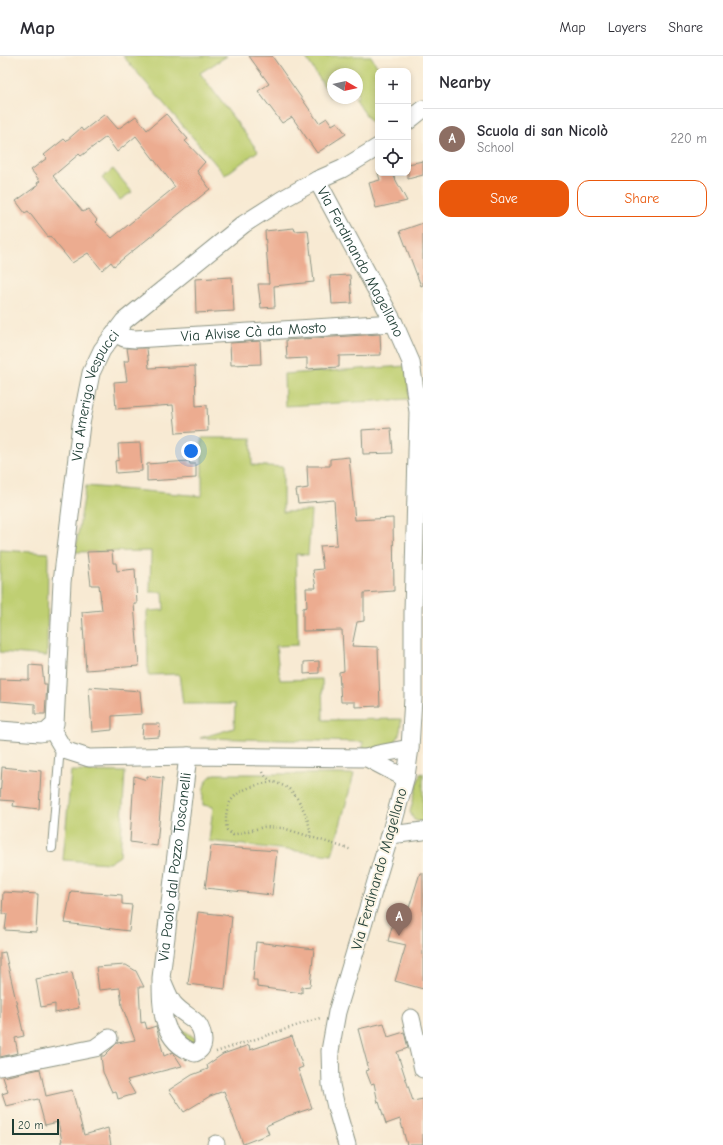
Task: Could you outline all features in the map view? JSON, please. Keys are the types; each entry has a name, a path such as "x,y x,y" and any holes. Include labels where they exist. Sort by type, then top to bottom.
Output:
{"street":[{"path":"411,118 423,108"},
{"name":"Via Amerigo Vespucci","path":"51,728 55,724 57,717 62,582 81,424 91,373 102,350 124,321 244,224 317,180 342,169 375,149"},
{"name":"Via Ferdinando Magellano","path":"317,180 394,323 411,362 418,412 418,696 405,778 390,835 337,1012 332,1037 330,1068 336,1106 347,1145"},
{"name":"Via Alvise Cà da Mosto","path":"114,333 124,338 135,339 394,323"},
{"path":"0,730 40,733 46,732 51,728"},
{"name":"Via Paolo dal Pozzo Toscanelli","path":"51,728 64,750 89,758 188,756 367,758 378,754 410,748"},
{"name":"Via Paolo dal Pozzo Toscanelli","path":"161,978 174,1003 199,1025 203,1045 200,1050 195,1053 181,1047 166,1027 162,1016 161,978 188,756"},
{"name":"Via Paolo dal Pozzo Toscanelli","path":"367,758 405,778"},
{"path":"390,835 423,831"},
{"path":"411,1018 423,1069"},
{"path":"0,1067 95,1048 109,1038"}],"lane":[{"path":"52,848 60,743"}],"path":[{"path":"258,757 264,774 272,782"},
{"path":"310,836 311,829 301,805 288,787 272,782 254,785 240,790 231,800 224,816 227,830 233,835 264,828 283,828 352,850"},
{"path":"203,1045 213,1053 337,1012"}],"green space":[{"path":"123,56 227,56 200,73 258,151 225,175"},
{"path":"305,56 371,56 378,68 375,68 375,128 358,104 363,104 363,68 327,68 327,91"},
{"path":"113,169 132,192 120,200 102,178"},
{"path":"406,366 410,399 285,406 284,374"},
{"path":"202,438 251,438 252,465 283,467 283,512 311,511 308,555 296,554 298,645 276,646 280,680 322,679 323,720 401,719 399,736 391,745 379,748 363,749 363,742 200,738 234,728 235,704 183,704 179,674 148,675 147,611 164,610 163,592 150,592 151,551 75,552 86,486 202,496"},
{"path":"0,550 48,553 47,656 0,652"},
{"path":"71,771 125,772 120,856 109,863 63,860"},
{"path":"423,773 423,823 414,820 410,812 420,774"},
{"path":"215,774 354,774 332,855 209,841 213,807 203,805 203,792 205,783"},
{"path":"178,1026 196,1039 195,1043 189,1044"}],"building":[{"path":"249,56 272,56 319,123 327,118 332,125 337,122 346,134 317,153 292,117 282,123 258,91 269,84"},
{"path":"105,114 118,129 136,116 147,130 166,114 188,139 185,141 205,162 197,171 210,189 114,266 111,262 102,270 88,253 72,263 50,236 48,237 28,211 25,213 16,201 38,185 37,183 40,181 31,170 47,158 44,155 64,139 66,141 81,128 83,131","holes":["136,136 175,187 112,238 95,222 97,220 88,209 83,212 53,176 79,154 81,156 106,137 117,152"]},
{"path":"423,161 423,175 408,179 408,176 411,176 411,163"},
{"path":"379,176 394,176 407,201 376,208 369,183 380,180"},
{"path":"423,223 423,285 421,286 400,231"},
{"path":"294,228 295,231 308,230 314,282 274,286 275,307 261,308 258,284 269,284 265,231"},
{"path":"350,275 352,303 332,304 330,276"},
{"path":"232,277 234,311 196,313 195,279"},
{"path":"380,334 381,355 339,356 339,367 307,369 307,358 287,359 286,340"},
{"path":"260,341 261,364 231,365 230,343"},
{"path":"127,348 147,348 149,368 195,366 196,406 207,405 208,431 176,433 173,405 116,409 114,382 127,381 124,361 129,361"},
{"path":"391,428 393,453 363,454 362,430"},
{"path":"140,443 142,471 116,473 115,461 119,460 118,444"},
{"path":"349,457 355,520 393,518 394,591 364,593 364,621 357,622 352,646 378,647 380,706 355,707 355,702 341,702 339,672 344,671 342,630 303,631 303,608 307,607 306,588 316,588 313,570 323,569 320,546 337,545 334,500 298,503 296,490 308,488 307,466 330,466 330,459"},
{"path":"189,461 190,464 196,464 196,478 147,481 147,464"},
{"path":"112,551 113,563 116,563 117,571 135,569 137,604 134,604 139,666 86,670 82,612 102,610 99,585 91,585 87,552"},
{"path":"319,661 319,673 304,674 304,662"},
{"path":"29,665 42,666 44,684 47,684 45,714 35,714 35,704 0,701 0,679 29,680"},
{"path":"89,687 140,691 142,714 112,716 112,730 92,732"},
{"path":"143,724 160,724 159,737 142,738"},
{"path":"2,767 41,771 39,809 13,806 14,801 0,800"},
{"path":"134,776 147,780 147,776 163,778 157,846 130,842"},
{"path":"211,846 277,851 272,895 205,888"},
{"path":"420,873 423,873 423,989 395,981 406,945 388,941 398,905 409,908"},
{"path":"71,891 122,895 122,904 132,905 129,931 65,923"},
{"path":"3,892 38,894 36,932 5,930 7,914 2,914"},
{"path":"198,912 232,916 225,989 188,984"},
{"path":"256,942 314,949 310,986 302,987 302,993 257,987 257,980 253,980"},
{"path":"5,952 24,1036 15,1038 18,1053 0,1057 0,953"},
{"path":"126,965 136,971 144,987 139,987 141,1023 145,1022 147,1029 156,1026 164,1056 173,1052 182,1066 127,1080 135,1094 118,1099 116,1091 112,1092 103,1072 101,1056 104,1056 117,1043 135,1040 122,1006 120,988 99,990 96,967"},
{"path":"72,972 79,1008 55,1013 55,1004 41,1007 36,979"},
{"path":"384,1023 388,1037 404,1032 408,1048 397,1052 413,1101 423,1099 423,1145 407,1145 400,1119 386,1124 379,1102 378,1103 374,1083 371,1084 366,1071 369,1070 358,1029"},
{"path":"292,1036 303,1067 298,1069 312,1108 288,1116 266,1126 269,1134 243,1144 224,1091 210,1096 184,1112 169,1090 192,1075 208,1069 207,1065 223,1054 249,1045 250,1050"},
{"path":"40,1069 46,1096 72,1090 84,1135 108,1128 111,1145 61,1145 62,1141 58,1122 45,1125 38,1099 6,1106 2,1094 8,1092 3,1077"}],"place":[{"name":"Scuola di san Nicolò","path":"399,936"}]}
